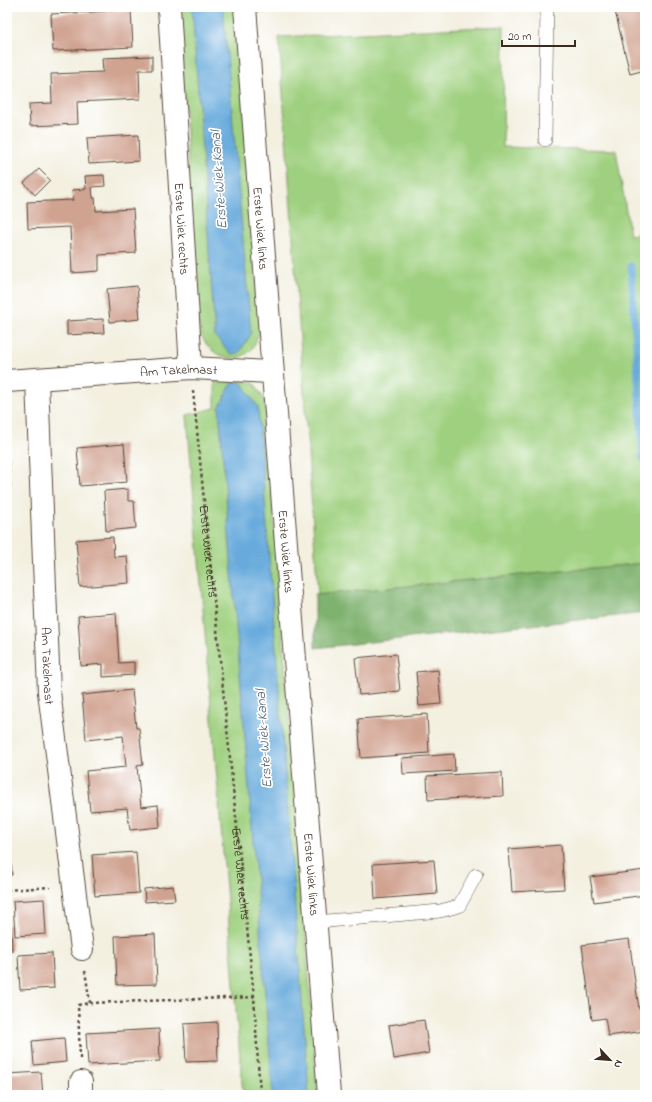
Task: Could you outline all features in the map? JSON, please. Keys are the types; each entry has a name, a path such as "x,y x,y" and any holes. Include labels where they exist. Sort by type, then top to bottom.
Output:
{"street":[{"name":"Erste Wiek rechts","path":"168,7 191,368"},
{"name":"Erste Wiek links","path":"244,7 271,372 291,598 329,1095"},
{"name":"Am Takelmast","path":"7,382 191,368 271,372"},
{"name":"Am Takelmast","path":"38,380 48,692 82,949"}],"lane":[{"path":"545,140 547,7"},
{"path":"316,922 440,911 459,906 476,875"}],"path":[{"name":"Erste Wiek rechts","path":"191,368 254,997 260,1095"},
{"path":"7,890 73,885"},
{"path":"82,949 90,1003"},
{"path":"81,1088 78,1005 90,1003 254,997"}],"green space":[{"path":"179,7 236,7 260,332 250,351 243,356 236,358 221,356 204,341 201,334 196,306"},
{"path":"504,26 503,147 616,150 630,235 645,233 645,563 318,595 279,37"},
{"path":"242,379 255,384 265,401 318,1095 243,1095 187,415 215,408 215,381"},
{"path":"645,563 645,613 315,648 315,595"}],"water":[{"name":"Erste-Wiek-Kanal","path":"192,7 223,7 251,334 239,353 231,354 215,336"},
{"name":"Erste-Wiek-Kanal","path":"241,382 258,407 309,1095 273,1095 219,408 232,383"}],"building":[{"path":"614,7 645,7 645,70 630,74"},
{"path":"131,10 133,47 53,51 51,14"},
{"path":"152,56 152,70 139,70 140,99 77,102 78,124 30,126 29,104 52,103 51,74 103,72 102,58"},
{"path":"7,65 11,65 12,85 7,85"},
{"path":"138,135 139,161 89,164 87,138"},
{"path":"39,169 50,180 35,195 24,183"},
{"path":"104,175 105,186 92,187 96,211 133,209 136,253 99,255 99,271 72,273 70,227 28,229 27,202 73,200 72,190 86,189 85,176"},
{"path":"137,286 140,319 110,322 107,289"},
{"path":"103,319 104,333 67,335 67,321"},
{"path":"7,443 11,487 7,487"},
{"path":"124,444 127,482 80,486 77,448"},
{"path":"128,489 128,501 134,501 136,528 106,531 104,491"},
{"path":"113,537 114,557 127,556 129,583 80,587 76,540"},
{"path":"116,613 119,663 134,662 134,675 103,677 103,664 81,666 78,616"},
{"path":"7,630 11,672 7,672"},
{"path":"396,654 400,691 359,695 355,658"},
{"path":"438,670 441,704 419,706 416,672"},
{"path":"132,690 136,728 139,728 143,765 137,766 141,807 158,805 160,827 130,830 127,808 90,811 86,771 126,767 123,736 86,740 82,695"},
{"path":"427,714 429,753 361,758 358,719"},
{"path":"454,754 455,771 403,774 402,758"},
{"path":"502,772 503,796 428,800 427,776"},
{"path":"10,839 12,875 7,876 7,840"},
{"path":"561,845 564,889 512,892 509,849"},
{"path":"136,852 139,893 95,896 92,855"},
{"path":"434,860 437,894 375,899 373,864"},
{"path":"645,870 645,895 594,902 590,877"},
{"path":"173,886 175,900 145,902 144,889"},
{"path":"44,899 46,934 15,936 13,901"},
{"path":"7,925 11,925 12,951 7,952"},
{"path":"155,934 157,984 117,985 115,936"},
{"path":"629,939 639,1009 645,1009 645,1031 608,1036 605,1018 592,1020 582,945"},
{"path":"52,953 54,988 20,990 18,955"},
{"path":"424,1020 429,1053 394,1059 389,1025"},
{"path":"217,1022 218,1061 186,1062 184,1024"},
{"path":"159,1029 160,1061 88,1065 86,1033"},
{"path":"64,1038 66,1062 34,1065 32,1041"},
{"path":"41,1072 43,1095 7,1095 7,1074"},
{"path":"163,1091 164,1095 120,1095 120,1094"}],"waterway":[{"path":"631,266 643,458"}]}
